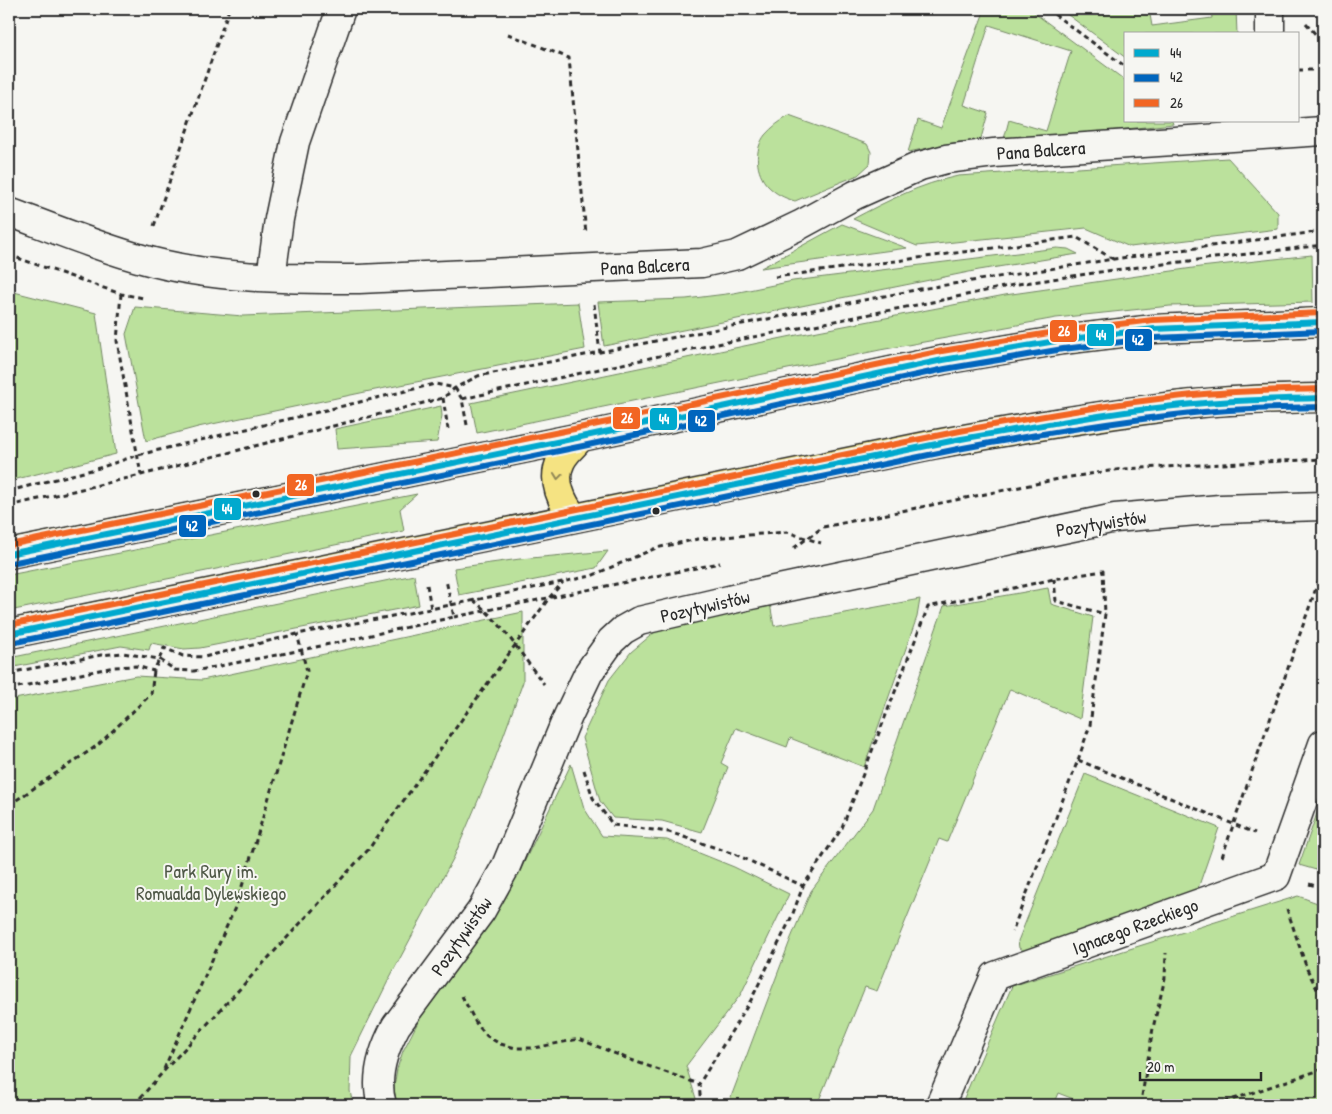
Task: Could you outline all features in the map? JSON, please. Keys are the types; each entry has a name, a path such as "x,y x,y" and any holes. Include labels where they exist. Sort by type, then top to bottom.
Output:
{"main road":[{"path":"9,554 581,437 943,360 1062,340 1163,329 1323,322"},
{"path":"9,634 930,445 1043,424 1176,406 1323,398"},
{"path":"574,518 566,508 556,481 561,461 581,437"}],"street":[{"path":"271,277 279,219 295,142 341,9"},
{"path":"1270,9 1270,32"},
{"name":"Pana Balcera","path":"9,212 143,259 202,272 236,276 359,279 702,262 737,255 900,174 946,159 1273,128 1323,131"},
{"name":"Pozytywistów","path":"382,1105 379,1093 379,1077 382,1058 396,1026 481,910 506,866 588,672 611,641 623,630 639,621 746,596 1115,518 1220,509 1323,506"},
{"path":"1276,876 1323,744"},
{"name":"Ignacego Rzeckiego","path":"995,976 1276,876"},
{"path":"940,1105 995,976"}],"path":[{"path":"141,475 117,341 121,294 143,259 229,9"},
{"path":"437,9 453,14"},
{"path":"1047,9 1124,66"},
{"path":"1302,18 1323,44"},
{"path":"508,34 569,58 587,236"},
{"path":"1300,70 1323,70"},
{"path":"9,506 141,475 442,398 455,388 478,376 920,289 1114,259 1323,231"},
{"path":"770,278 1076,237 1114,259"},
{"path":"9,255 121,294"},
{"path":"594,304 600,353"},
{"path":"9,491 99,468 138,455 435,384 455,388 462,399"},
{"path":"792,550 823,527 956,499 1093,474 1132,469 1323,459"},
{"path":"9,805 98,745 151,694 154,671 164,648 183,656 204,657 297,634 591,576 656,548 698,539 787,532 826,544"},
{"path":"454,617 728,562"},
{"path":"1207,900 1323,568"},
{"path":"702,1105 699,1084 751,1000 792,916 803,886 842,828 928,607 1103,570 1105,614 1090,725 995,976"},
{"path":"1054,579 1056,601 1105,614"},
{"path":"134,1105 368,850 549,598 563,582"},
{"path":"472,600 486,610 516,644 535,674 568,716 593,798 613,825 669,832 737,855 803,886"},
{"path":"163,1072 237,903 307,672 297,634"},
{"path":"9,690 114,667 136,666 154,671"},
{"path":"1078,760 1286,846"},
{"path":"1276,876 1307,969 1323,1002"},
{"path":"1142,1105 1142,1096 1167,959 1159,918"},
{"path":"444,962 476,1023 487,1036 500,1044 516,1048 534,1048 580,1039 630,1060 699,1084"},
{"path":"1216,1105 1323,1069"}],"green space":[{"path":"985,9 1029,9 1124,80 1124,122 1172,122 1173,124 1051,137 1004,139 1009,120 1046,131 1071,51 989,25 964,105 988,113 980,142 958,142 908,152 918,120 941,128"},
{"path":"1060,9 1149,9 1152,26 1212,18 1211,9 1236,9 1237,32 1124,32 1124,57"},
{"path":"789,116 867,144 871,152 870,164 858,175 795,201 777,193 764,181 758,168 759,147 765,135 776,124"},
{"path":"1228,158 1278,213 1278,229 1130,247 1086,228 917,246 853,219 917,188 958,176"},
{"path":"842,224 907,248 761,268"},
{"path":"1057,248 1068,249 1078,254 979,270 604,346 598,302 686,299 734,293 793,281"},
{"path":"1312,255 1313,302 1170,306 1056,318 880,350 477,433 471,403 792,336 1005,295 1200,267"},
{"path":"14,292 96,313 116,454 9,481 9,307"},
{"path":"578,303 585,349 198,427 146,441 126,334 135,307 243,316"},
{"path":"441,406 442,416 437,442 337,449 335,429"},
{"path":"417,494 400,509 404,531 9,611 9,575"},
{"path":"608,551 596,568 459,595 454,568 520,559"},
{"path":"414,575 419,605 200,648 184,649 151,643 149,650 121,646 9,668 9,658"},
{"path":"1048,588 1051,604 1093,617 1080,719 1010,689 947,842 939,839 877,991 865,987 817,1105 728,1105 791,938 811,891 873,809 944,606"},
{"path":"769,598 774,626 920,599 917,617 864,767 790,738 787,747 736,728 721,763 728,767 702,832 662,821 613,818 600,801 582,738 609,680 631,652 656,631"},
{"name":"Park Rury im. Romualda Dylewskiego","path":"523,612 523,682 491,770 454,857 390,977 351,1056 350,1091 353,1105 9,1105 9,700 136,676 202,680"},
{"path":"571,764 584,808 602,836 667,840 734,867 789,894 741,994 686,1066 698,1105 396,1105 394,1087 403,1051 419,1020 465,958 520,871"},
{"path":"1085,774 1219,828 1196,894 1027,953 1019,948 1018,941"},
{"path":"1323,796 1323,872 1299,865"},
{"path":"1298,896 1323,905 1323,1105 1089,1105 1058,1093 1053,1105 961,1105 1012,986"}],"transit line":[{"name":"26","path":"9,545 942,351 1061,331 1153,320 1323,313"},
{"name":"44","path":"9,554 581,437 943,360 1062,340 1154,329 1323,322"},
{"name":"42","path":"11,563 583,446 945,369 1063,349 1155,338 1323,331"},
{"name":"26","path":"9,625 960,431 1105,406 1164,398 1242,392 1323,389"},
{"name":"44","path":"9,634 961,439 1077,419 1165,407 1275,399 1323,398"},
{"name":"42","path":"11,643 963,448 1164,416 1242,409 1323,407"}]}
